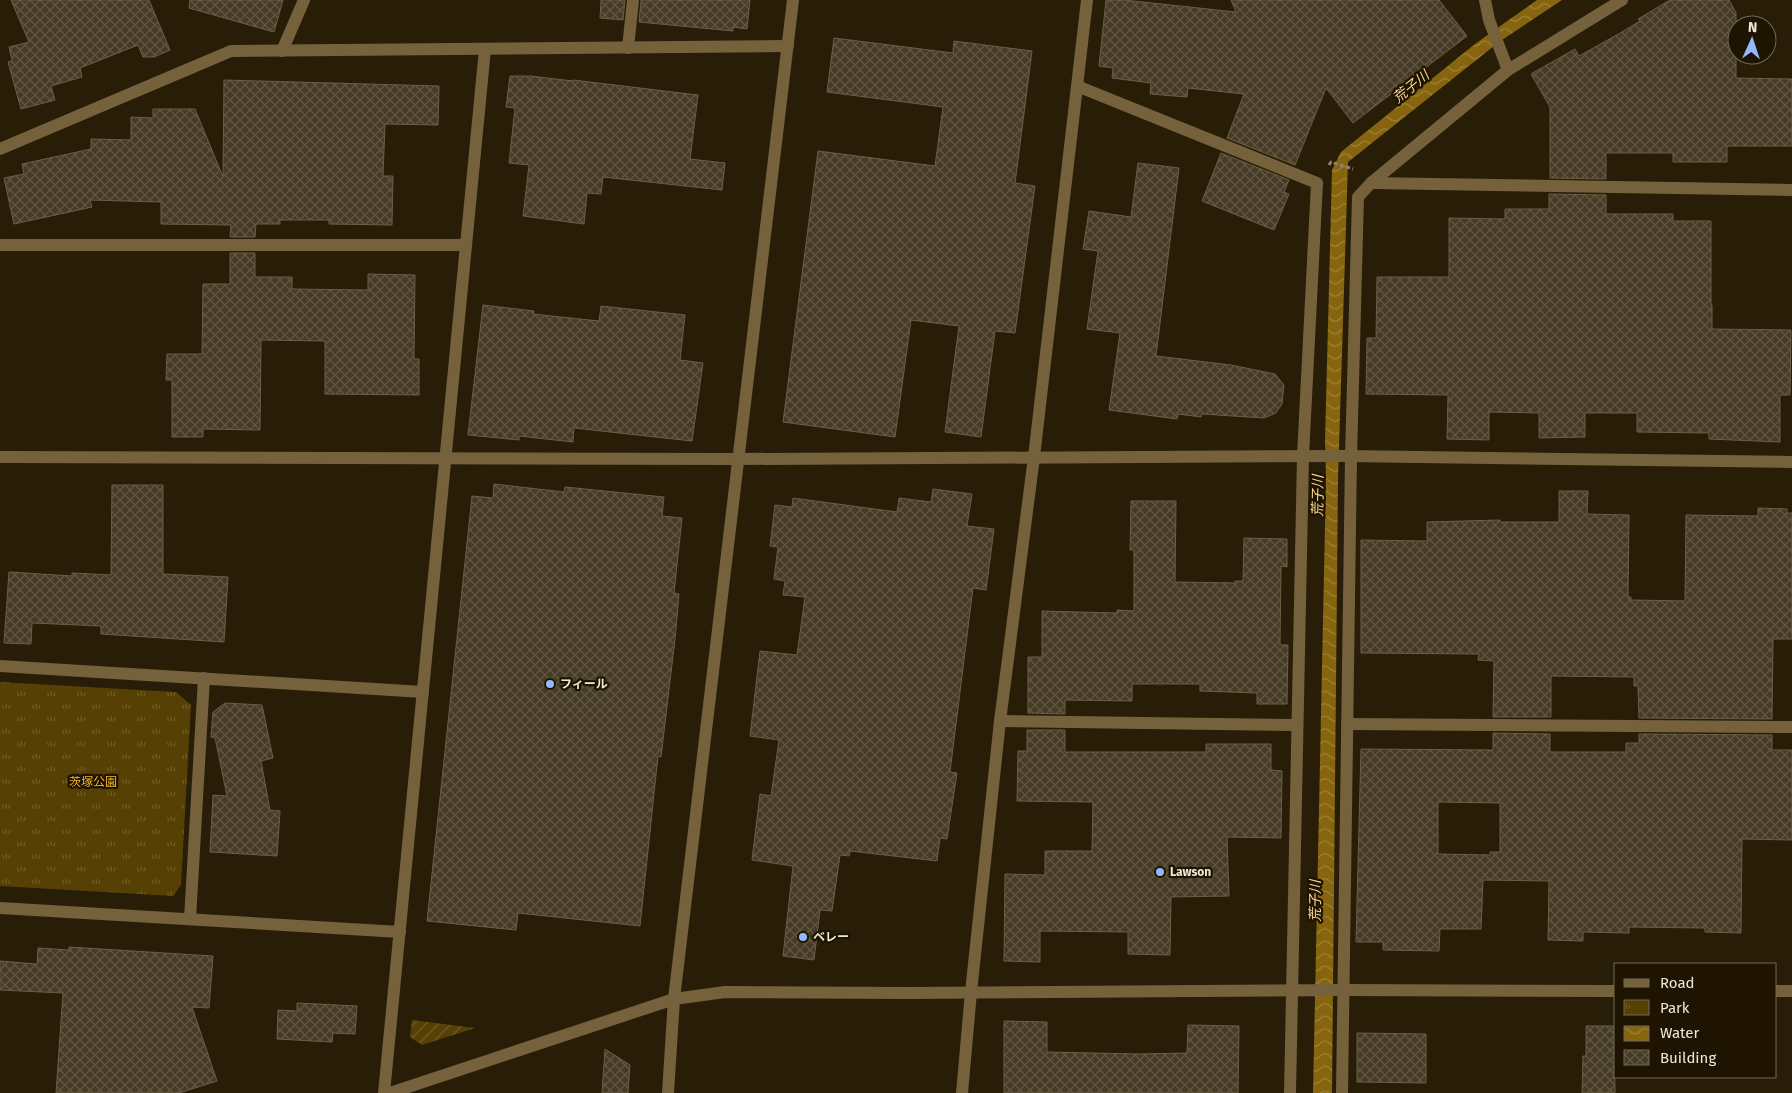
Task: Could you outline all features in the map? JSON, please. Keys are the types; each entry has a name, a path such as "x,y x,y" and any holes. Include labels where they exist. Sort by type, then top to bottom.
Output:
{"street":[{"path":"282,51 304,0"},
{"path":"628,48 633,0"},
{"path":"668,1093 674,999 793,0"},
{"path":"962,1093 1000,722 1034,457 1087,0"},
{"path":"1485,0 1491,26 1508,70"},
{"path":"1342,1093 1341,990 1347,724 1348,456 1358,197 1372,183 1508,70 1622,0"},
{"path":"0,149 231,51 788,46"},
{"path":"384,1093 485,49"},
{"path":"1077,86 1317,184 1303,456 1297,724 1297,991 1290,1093"},
{"path":"1372,183 1792,190"},
{"path":"0,245 466,245"},
{"path":"0,457 738,459 1348,456 1792,462"},
{"path":"0,666 423,692"},
{"path":"190,919 204,678"},
{"path":"1000,722 1297,724"},
{"path":"1347,724 1792,727"},
{"path":"0,908 400,932"},
{"path":"390,1093 674,999 725,992 1614,991"},
{"path":"1777,991 1792,991"}],"path":[{"path":"1331,162 1351,168"}],"green space":[{"name":"茨塚公園","path":"0,682 176,692 191,705 181,885 173,896 0,886"},
{"path":"412,1020 475,1028 422,1045 410,1037"}],"water":[{"path":"1537,0 1562,0 1499,42 1348,162 1338,479 1332,1093 1313,1093 1332,170 1341,152 1475,44"}],"building":[{"path":"11,0 149,0 170,50 154,57 143,57 138,45 80,68 82,77 51,86 55,100 21,109 8,62 12,61 9,47 29,42"},
{"path":"190,0 283,0 274,32 189,8"},
{"path":"601,0 625,0 623,20 600,18"},
{"path":"641,0 750,0 747,29 733,27 733,31 639,22"},
{"path":"1106,0 1124,0 1236,12 1231,0 1439,0 1467,36 1353,123 1326,88 1295,165 1227,138 1244,94 1188,88 1187,97 1150,94 1151,83 1112,78 1113,68 1099,66"},
{"path":"1670,0 1729,0 1736,15 1727,15 1727,65 1736,65 1736,78 1792,79 1792,146 1727,146 1727,162 1673,162 1673,153 1606,153 1606,179 1550,178 1550,107 1531,74 1575,49 1579,56 1640,21 1638,19"},
{"path":"834,38 953,53 954,41 1032,51 1015,183 1035,186 1015,333 995,331 981,437 945,432 959,326 911,320 895,437 783,422 818,151 935,166 943,107 827,92"},
{"path":"510,76 573,80 698,95 690,159 725,163 722,190 603,177 601,194 587,193 584,224 523,216 529,165 509,163 515,108 506,107"},
{"path":"224,80 439,86 438,125 385,124 383,176 393,176 392,225 329,224 329,220 280,220 280,224 256,224 255,237 230,237 231,225 161,224 161,202 90,200 92,207 14,224 4,178 24,174 22,164 91,149 91,139 131,140 131,117 153,118 153,109 195,109 223,177"},
{"path":"1221,153 1289,180 1284,192 1289,194 1274,230 1202,201"},
{"path":"1138,163 1179,168 1156,356 1231,365 1275,374 1284,385 1282,404 1276,413 1264,418 1202,414 1201,417 1178,414 1177,419 1109,410 1120,333 1087,329 1098,251 1083,249 1089,211 1131,217"},
{"path":"1549,194 1606,195 1606,214 1673,214 1673,221 1711,221 1712,329 1791,330 1790,395 1780,395 1780,442 1709,439 1709,433 1637,432 1637,413 1585,413 1585,437 1539,438 1539,413 1489,412 1489,440 1447,439 1448,395 1366,394 1367,338 1376,338 1377,277 1449,277 1449,218 1505,219 1505,209 1549,209"},
{"path":"230,253 255,253 255,277 292,277 292,289 368,290 368,274 415,275 414,359 419,359 419,395 325,394 325,341 261,340 260,430 203,429 203,437 172,437 172,380 166,380 167,354 202,354 203,284 230,284"},
{"path":"483,305 534,311 533,314 599,321 601,306 685,315 680,360 703,363 692,441 574,428 573,442 519,436 519,440 468,435"},
{"path":"494,484 564,492 565,487 664,497 662,516 682,518 674,593 679,594 675,639 661,757 658,756 640,926 518,913 516,930 427,921 472,496 493,498"},
{"path":"112,485 163,485 163,574 228,577 224,642 101,634 101,626 32,623 31,644 4,643 9,572 72,576 72,573 111,575"},
{"path":"933,489 972,494 967,526 994,529 986,590 973,588 950,772 957,773 947,839 940,838 937,861 850,851 849,856 840,855 832,911 820,910 814,960 783,956 793,866 752,860 760,794 771,796 779,740 750,736 760,651 797,655 805,597 783,595 785,581 774,579 778,547 770,546 775,505 792,507 793,498 897,512 899,498 931,502"},
{"path":"1559,491 1588,491 1587,514 1629,515 1628,597 1631,597 1631,600 1685,601 1686,515 1758,516 1758,508 1787,509 1787,513 1792,513 1792,639 1773,639 1772,719 1639,718 1638,686 1634,686 1634,677 1551,676 1551,717 1493,717 1494,661 1478,660 1479,654 1361,653 1361,540 1427,541 1427,522 1500,520 1500,522 1559,522"},
{"path":"1131,501 1176,501 1175,582 1235,583 1235,581 1243,581 1244,538 1287,539 1287,567 1281,566 1280,645 1288,645 1287,704 1257,704 1257,693 1200,691 1200,684 1132,684 1132,701 1065,700 1065,714 1028,713 1028,657 1042,657 1042,611 1117,613 1117,610 1134,611 1134,550 1130,550"},
{"path":"225,703 262,705 273,758 261,761 270,810 280,811 277,856 210,852 213,795 227,796 215,738 211,737 213,712"},
{"path":"1027,730 1065,730 1065,752 1206,752 1206,744 1271,744 1271,770 1282,771 1281,838 1227,837 1229,896 1171,897 1170,955 1128,954 1128,932 1040,931 1040,962 1004,961 1005,874 1045,875 1045,851 1092,851 1093,802 1017,801 1018,751 1027,751"},
{"path":"1493,733 1550,734 1550,752 1626,752 1626,743 1639,743 1639,734 1772,735 1772,750 1792,750 1792,840 1742,839 1741,933 1705,932 1705,928 1629,927 1629,933 1583,932 1583,941 1548,940 1549,881 1483,880 1481,929 1440,929 1439,951 1383,950 1383,942 1356,942 1361,749 1493,750","holes":["1438,802 1500,803 1500,852 1490,852 1490,855 1438,854"]},
{"path":"69,947 213,956 209,1008 192,1007 217,1081 179,1093 56,1093 63,993 0,990 0,961 37,964 38,948 69,950"},
{"path":"297,1003 357,1006 355,1034 333,1033 332,1042 277,1039 278,1010 297,1011"},
{"path":"1004,1021 1047,1022 1047,1052 1139,1054 1187,1053 1188,1025 1239,1026 1238,1093 1004,1093"},
{"path":"1586,1026 1614,1026 1615,1093 1582,1093 1583,1056 1586,1056"},
{"path":"1357,1033 1426,1034 1426,1083 1357,1082"},
{"path":"605,1049 630,1065 628,1093 602,1093"}],"place":[{"name":"フィール","path":"550,684"},
{"name":"Lawson","path":"1160,872"},
{"name":"ベレー","path":"803,937"}],"water label":[{"name":"荒子川","path":"1411,87"},
{"name":"荒子川","path":"1318,496"},
{"name":"荒子川","path":"1315,901"}]}
